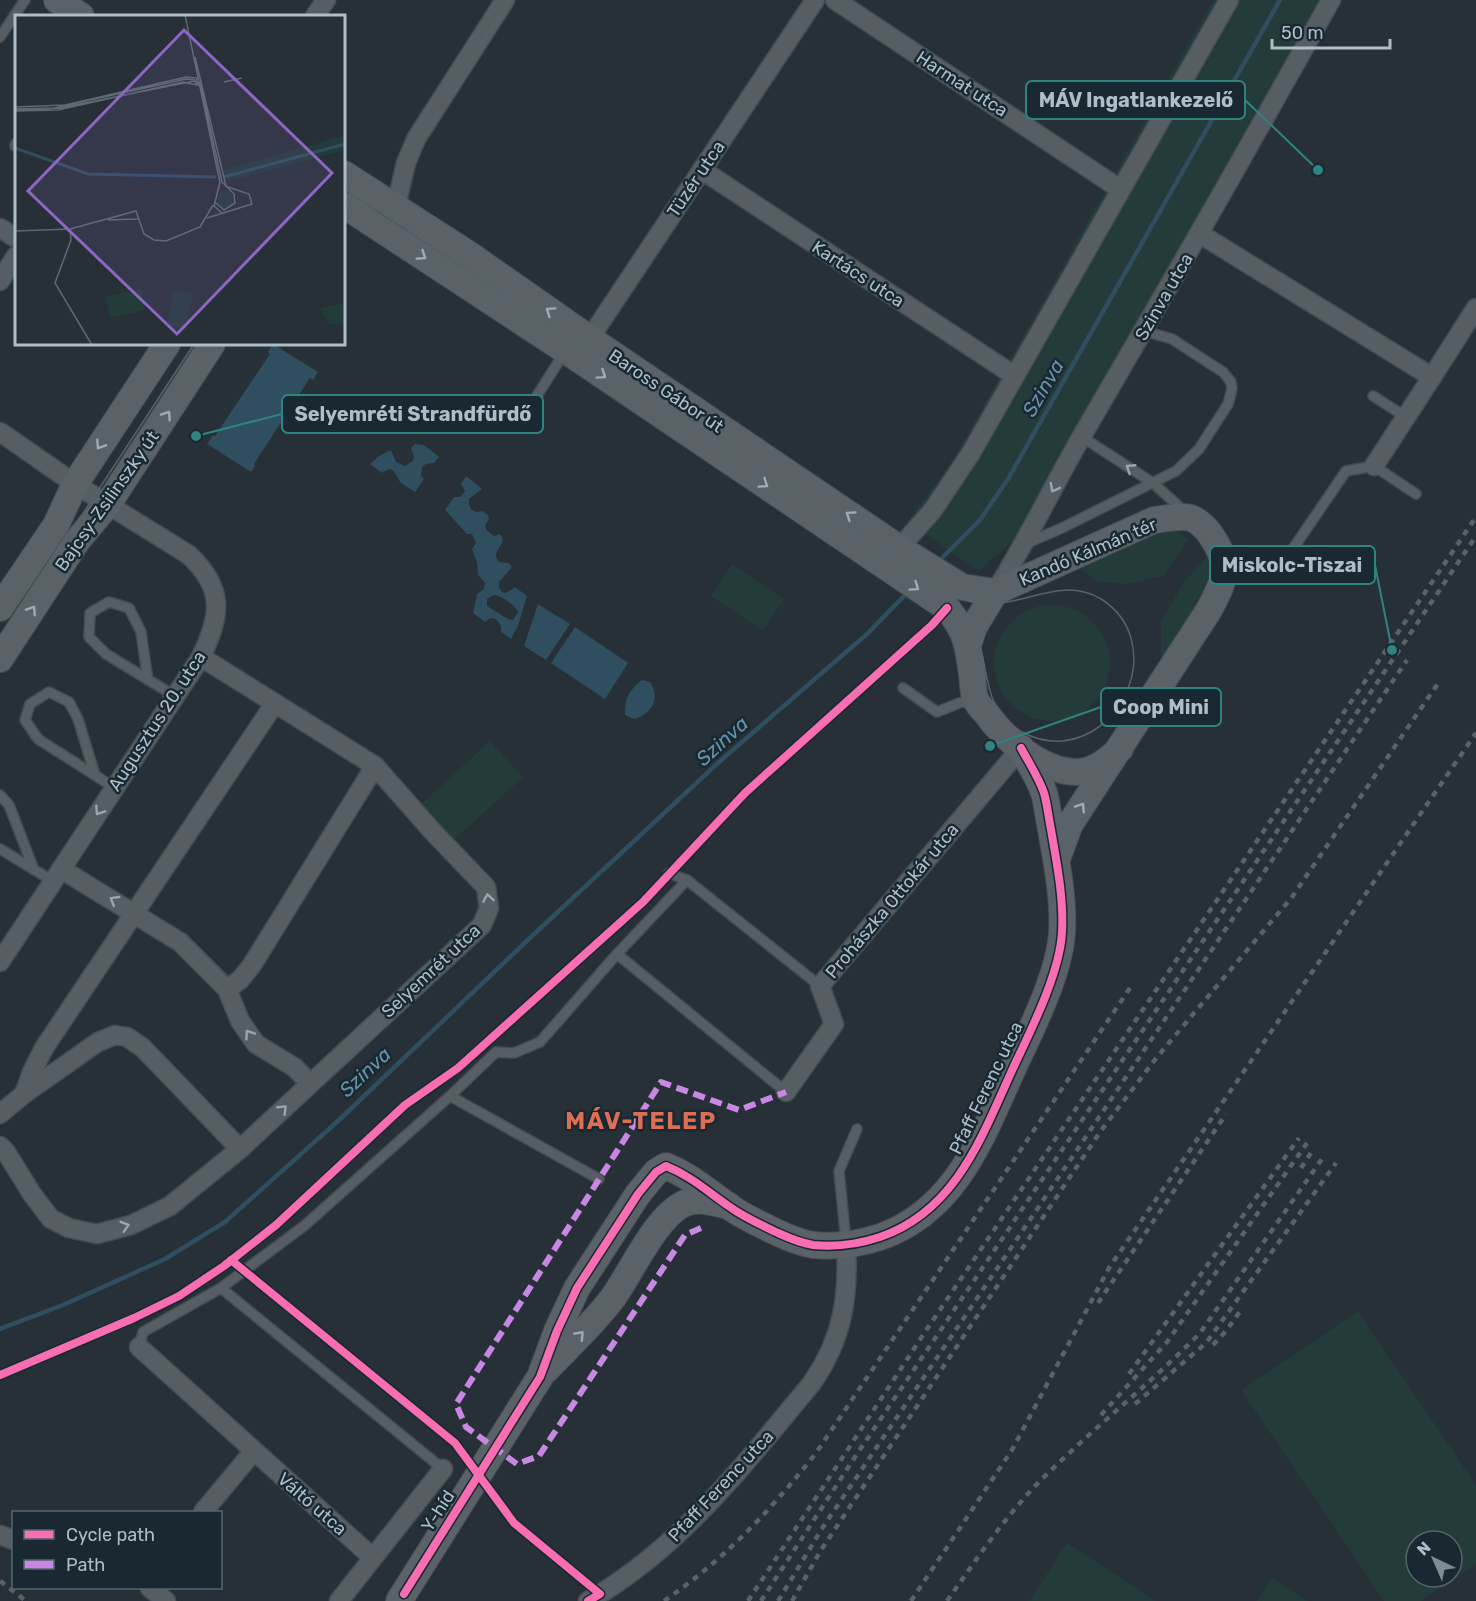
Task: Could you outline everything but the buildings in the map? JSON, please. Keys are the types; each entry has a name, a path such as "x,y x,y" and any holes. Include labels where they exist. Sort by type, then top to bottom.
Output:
{"street":[{"path":"57,0 80,15"},
{"path":"316,15 326,0"},
{"path":"396,206 406,163 416,139 505,0"},
{"name":"Tüzér utca","path":"577,350 702,170 815,0"},
{"name":"Harmat utca","path":"835,0 1120,189"},
{"path":"891,556 933,510 956,478 1228,0"},
{"name":"Szinva utca","path":"995,592 1331,0"},
{"name":"Kartács utca","path":"702,170 1015,376"},
{"name":"Baross Gábor út","path":"345,175 470,255 577,350"},
{"path":"345,183 370,190"},
{"name":"Baross Gábor út","path":"345,205 577,350 891,556 962,588 995,592"},
{"path":"345,216 373,224"},
{"path":"0,228 15,237"},
{"path":"1200,234 1432,377"},
{"path":"0,281 15,258"},
{"path":"1374,466 1476,308"},
{"name":"Bajcsy-Zsilinszky út","path":"0,608 56,525 75,483 166,345"},
{"name":"Bajcsy-Zsilinszky út","path":"0,659 76,541 108,504 211,345"},
{"name":"Augusztus 20. utca","path":"0,432 75,483 189,555 204,569 214,592 217,614 211,636 201,657 0,962"},
{"name":"Kandó Kálmán tér","path":"995,592 1154,520 1173,517 1191,518"},
{"path":"1057,859 1070,824 1209,610 1223,582 1225,567 1217,544 1209,532 1191,518"},
{"name":"Baross Gábor út","path":"891,556 947,608 961,625 969,645"},
{"path":"995,592 974,627 969,645 976,699 996,727 1035,758 1062,770 1077,772 1089,770 1104,763 1120,749"},
{"name":"Selyemrét utca","path":"0,1146 51,1219 69,1228 97,1234 131,1225 170,1206 240,1149 482,926 489,908 486,887 375,766 201,657"},
{"path":"24,1094 32,1071 45,1048 275,703"},
{"path":"1021,748 1044,793 1057,859"},
{"name":"Prohászka Ottokár utca","path":"786,1092 834,1024 820,986 1021,748"},
{"path":"227,989 240,980 252,965 375,766"},
{"name":"Pfaff Ferenc utca","path":"540,1377 557,1331 577,1288 638,1194 656,1172 666,1166 689,1177 757,1223 813,1245 867,1241 892,1233 917,1219 940,1200 959,1177 977,1147 1032,1028 1056,963 1062,922 1057,859"},
{"path":"57,875 136,913 180,942 227,989 240,1021 256,1044 294,1067 310,1083"},
{"path":"0,1114 24,1094 98,1042 115,1035 127,1037 143,1048 240,1149"},
{"path":"540,1377 612,1299 661,1222 673,1211 685,1203 700,1201 729,1206"},
{"name":"Pfaff Ferenc utca","path":"588,1601 637,1569 695,1518 812,1383 824,1366 840,1328 844,1311 846,1244"},
{"name":"Váltó utca","path":"139,1347 372,1557"},
{"name":"Y-híd","path":"407,1599 540,1377"},
{"path":"204,1511 253,1452"},
{"path":"339,1601 444,1469"},
{"path":"152,1589 166,1601"}],"lane":[{"path":"0,37 25,0"},
{"path":"1023,544 1176,471 1198,449 1228,404 1232,388 1231,382 1223,372 1180,343 1144,331"},
{"path":"535,399 577,350"},
{"path":"1373,396 1406,417"},
{"path":"1082,437 1153,483 1191,518"},
{"path":"1288,556 1346,471 1374,466 1416,494"},
{"path":"148,680 141,632 129,608 109,602 90,614 89,637 106,654 148,680 175,696"},
{"path":"903,688 937,712 976,699"},
{"path":"95,775 78,719 69,702 49,693 30,704 25,720 38,739 115,788"},
{"path":"0,795 9,805 34,870"},
{"path":"0,849 34,870 57,875"},
{"path":"669,873 687,880 820,986"},
{"path":"139,1347 143,1332 221,1288 304,1226 496,1052 514,1053 540,1042 617,954 687,880"},
{"path":"617,954 786,1092"},
{"path":"450,1096 599,1179"},
{"path":"846,1244 839,1172 857,1129"},
{"path":"221,1288 444,1469"}],"green space":[{"path":"1213,0 1321,0 1017,537 979,571 907,522 951,463"},
{"path":"1173,530 1189,539 1163,576 1126,584 1095,581 1074,563 1151,531"},
{"path":"1210,553 1212,578 1202,602 1165,656 1161,658 1161,622 1183,583"},
{"path":"732,564 784,599 763,631 711,596"},
{"path":"1052,605 1074,610 1093,622 1105,641 1110,663 1105,685 1093,704 1074,716 1052,721 1030,716 1011,704 999,685 994,663 999,641 1011,622 1030,610"},
{"path":"490,741 523,777 453,841 420,805"},
{"path":"1358,1311 1476,1485 1476,1564 1464,1572 1464,1529 1404,1529 1404,1589 1439,1589 1421,1601 1384,1601 1241,1390"},
{"path":"1067,1543 1156,1601 1029,1601"},
{"path":"1272,1578 1307,1601 1257,1601"}],"water":[{"path":"275,345 318,372 313,380 310,378 251,472 207,444 213,435 215,436 270,354 268,352"},
{"path":"415,444 424,445 439,457 434,463 422,467 421,476 424,479 415,492 401,483 392,470 382,473 370,464 391,450 396,462 405,466 413,461 411,448"},
{"path":"466,476 482,489 469,499 469,506 477,512 482,511 488,515 486,530 494,536 500,534 503,539 496,556 499,562 509,563 512,567 499,582 499,587 502,592 506,593 515,587 527,596 518,626 511,639 501,632 501,626 496,619 490,618 485,622 473,613 477,594 484,589 485,583 478,575 477,562 472,549 476,543 472,534 467,534 445,510 454,497 460,497 465,491 461,484","holes":["494,595 508,601 516,609 518,612 513,620 487,606 487,599"]},
{"path":"538,604 570,624 546,660 524,646"},
{"path":"575,627 628,663 605,699 551,663"},
{"path":"642,680 650,682 655,699 646,713 634,719 625,715 625,704 631,691"}],"waterway":[{"name":"Szinva","path":"937,563 980,520 1008,479 1280,0"},
{"name":"Szinva","path":"0,1329 63,1305 165,1259 225,1222 339,1120 720,761 867,634 908,592"}],"tram line":[{"path":"468,65 509,0"},
{"path":"345,196 369,204 952,594 972,602 986,604 1072,590 1101,599 1120,616 1131,637 1134,659 1130,682 1121,703 1106,721 1086,734 1062,741 1052,741 1022,732 999,712 993,700 975,629 967,617 948,600 377,219 364,211 345,204"},
{"path":"0,640 193,345"}],"railway":[{"path":"748,1601 927,1329 1476,517"},
{"path":"761,1601 855,1457 1476,536"},
{"path":"778,1601 823,1527 1407,660"},
{"path":"792,1601 821,1550 1100,1132 1157,1057 1292,897 1439,682"},
{"path":"911,1601 1012,1450 1109,1268 1476,733"},
{"path":"664,1601 707,1568 746,1533 816,1453 1132,985"},
{"path":"1098,1303 1226,1114"},
{"path":"1129,1374 1299,1138"},
{"path":"1101,1415 1167,1342 1307,1143"},
{"path":"1301,1168 1314,1148"},
{"path":"947,1601 1002,1525 1039,1482 1200,1333 1324,1156"},
{"path":"1135,1404 1206,1343 1336,1163"},
{"path":"1213,1345 1241,1310"},
{"path":"0,1581 26,1601"}],"marked path":[{"path":"701,1228 685,1235 539,1456 517,1464 466,1427 456,1404 661,1082 739,1110 786,1092"}],"cycle path":[{"path":"0,1375 134,1318 179,1296 224,1266 276,1225 405,1105 458,1068 643,902 745,793 932,625 947,608"},
{"path":"404,1594 540,1377 557,1331 577,1288 638,1194 656,1172 666,1166 675,1170 754,1221 795,1240 821,1246 855,1243 880,1237 907,1225 930,1208 949,1189 979,1142 1029,1034 1051,982 1060,948 1061,892 1047,805 1039,782 1021,748"},
{"path":"231,1260 455,1443 514,1523 600,1594 588,1601"}],"place":[{"name":"MÁV Ingatlankezelő","path":"1318,170"},
{"name":"Selyemréti Strandfürdő","path":"196,436"},
{"name":"Miskolc-Tiszai","path":"1392,650"},
{"name":"Coop Mini","path":"990,746"}],"district":[{"name":"MÁV-TELEP","path":"641,1121"}]}
